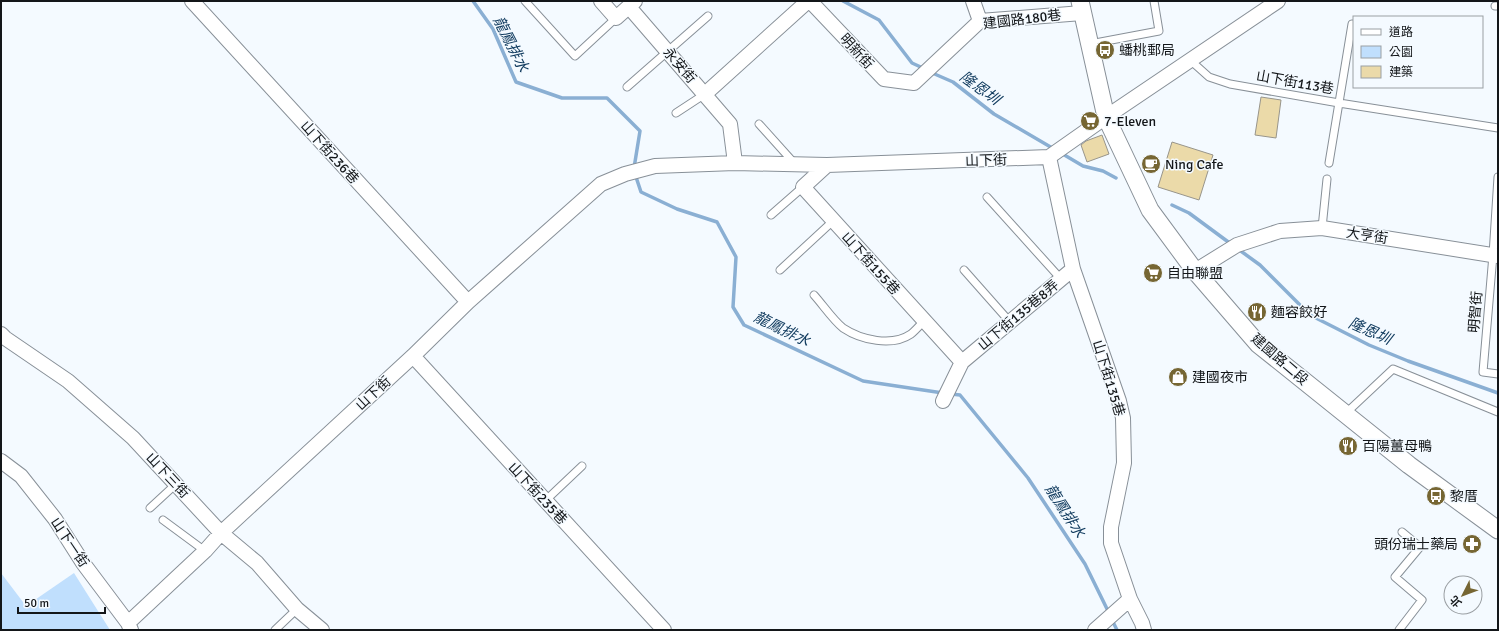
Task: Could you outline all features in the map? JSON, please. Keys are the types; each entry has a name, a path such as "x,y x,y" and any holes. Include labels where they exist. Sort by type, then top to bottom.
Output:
{"street":[{"name":"山下街236巷","path":"192,1 468,302"},
{"path":"601,1 616,18"},
{"path":"705,94 809,1"},
{"name":"明新街","path":"809,1 884,79 923,74"},
{"path":"973,1 980,21"},
{"path":"1055,153 1278,1"},
{"name":"永安街","path":"616,18 632,4 668,52 730,124 735,163"},
{"name":"建國路180巷","path":"923,74 980,21 1081,7"},
{"name":"建國路二段","path":"1081,7 1106,117 1150,210 1196,272 1258,344 1409,465 1498,530"},
{"name":"山下街","path":"130,626 222,533 413,356 468,302 601,184 625,174 655,166 735,163 827,165 1055,153"},
{"name":"山下街135巷","path":"1055,153 1073,269 1119,401 1122,418 1124,463 1111,527 1111,543 1126,603 1142,623 1144,630"},
{"path":"803,187 827,165"},
{"name":"山下街155巷","path":"803,187 962,362"},
{"name":"大亨街","path":"1196,272 1234,247 1280,231 1322,228 1496,255"},
{"name":"山下街135巷8弄","path":"962,362 1073,269"},
{"name":"山下三街","path":"2,336 68,381 133,438 222,533 257,564 297,609 322,630"},
{"name":"山下街235巷","path":"413,356 664,630"},
{"path":"944,399 962,362"},
{"name":"山下一街","path":"1,461 21,476 55,519 83,563 130,626"},
{"path":"1096,630 1126,603"}],"lane":[{"path":"525,1 575,56 616,18"},
{"path":"1090,44 1159,31 1154,1"},
{"path":"627,87 708,16"},
{"path":"1329,163 1352,24"},
{"name":"山下街113巷","path":"1190,60 1209,77 1230,84 1339,104 1498,128"},
{"path":"676,113 705,94"},
{"path":"759,124 796,164"},
{"name":"明智街","path":"1498,177 1496,255 1483,372 1498,374"},
{"path":"1322,228 1327,179"},
{"path":"770,215 803,187"},
{"path":"987,197 1060,279"},
{"path":"780,270 833,221"},
{"path":"964,270 1010,322"},
{"path":"814,295 842,327 853,333 874,340 892,341 910,334 924,320"},
{"path":"1345,414 1393,369 1498,412"},
{"path":"545,501 582,466"},
{"path":"150,508 176,484"},
{"path":"163,520 205,551"},
{"path":"1399,630 1422,600 1395,577 1420,547 1402,532"},
{"path":"276,630 297,609"}],"green space":[{"path":"1,573 26,606 74,573 110,630 1,630"}],"building":[{"path":"1261,97 1281,100 1276,138 1255,135"},
{"path":"1102,135 1109,154 1087,162 1081,145 1086,141"},
{"path":"1172,142 1213,155 1199,200 1158,187"}],"waterway":[{"name":"龍鳳排水","path":"473,1 493,29 516,82 562,98 607,98 640,131 634,168"},
{"name":"隆恩圳","path":"843,1 879,20 912,63 925,69"},
{"name":"隆恩圳","path":"930,72 953,82 994,114 1054,149"},
{"name":"隆恩圳","path":"1061,153 1083,166 1103,171 1116,178"},
{"name":"龍鳳排水","path":"635,174 641,192 677,209 717,222 736,257 733,307 744,325 863,381 943,393"},
{"name":"隆恩圳","path":"1172,205 1189,213 1231,244"},
{"name":"隆恩圳","path":"1238,249 1260,265 1310,315 1369,345 1408,361 1498,393"},
{"name":"龍鳳排水","path":"951,394 960,395 1028,478 1085,564 1109,613"},
{"name":"龍鳳排水","path":"1112,620 1117,630"}],"place":[{"name":"蟠桃郵局","path":"1105,50"},
{"name":"7-Eleven","path":"1090,121"},
{"name":"Ning Cafe","path":"1151,164"},
{"name":"自由聯盟","path":"1153,273"},
{"name":"麵容餃好","path":"1257,312"},
{"name":"建國夜市","path":"1178,377"},
{"name":"百陽薑母鴨","path":"1348,446"},
{"name":"黎厝","path":"1436,496"},
{"name":"頭份瑞士藥局","path":"1472,544"}]}
